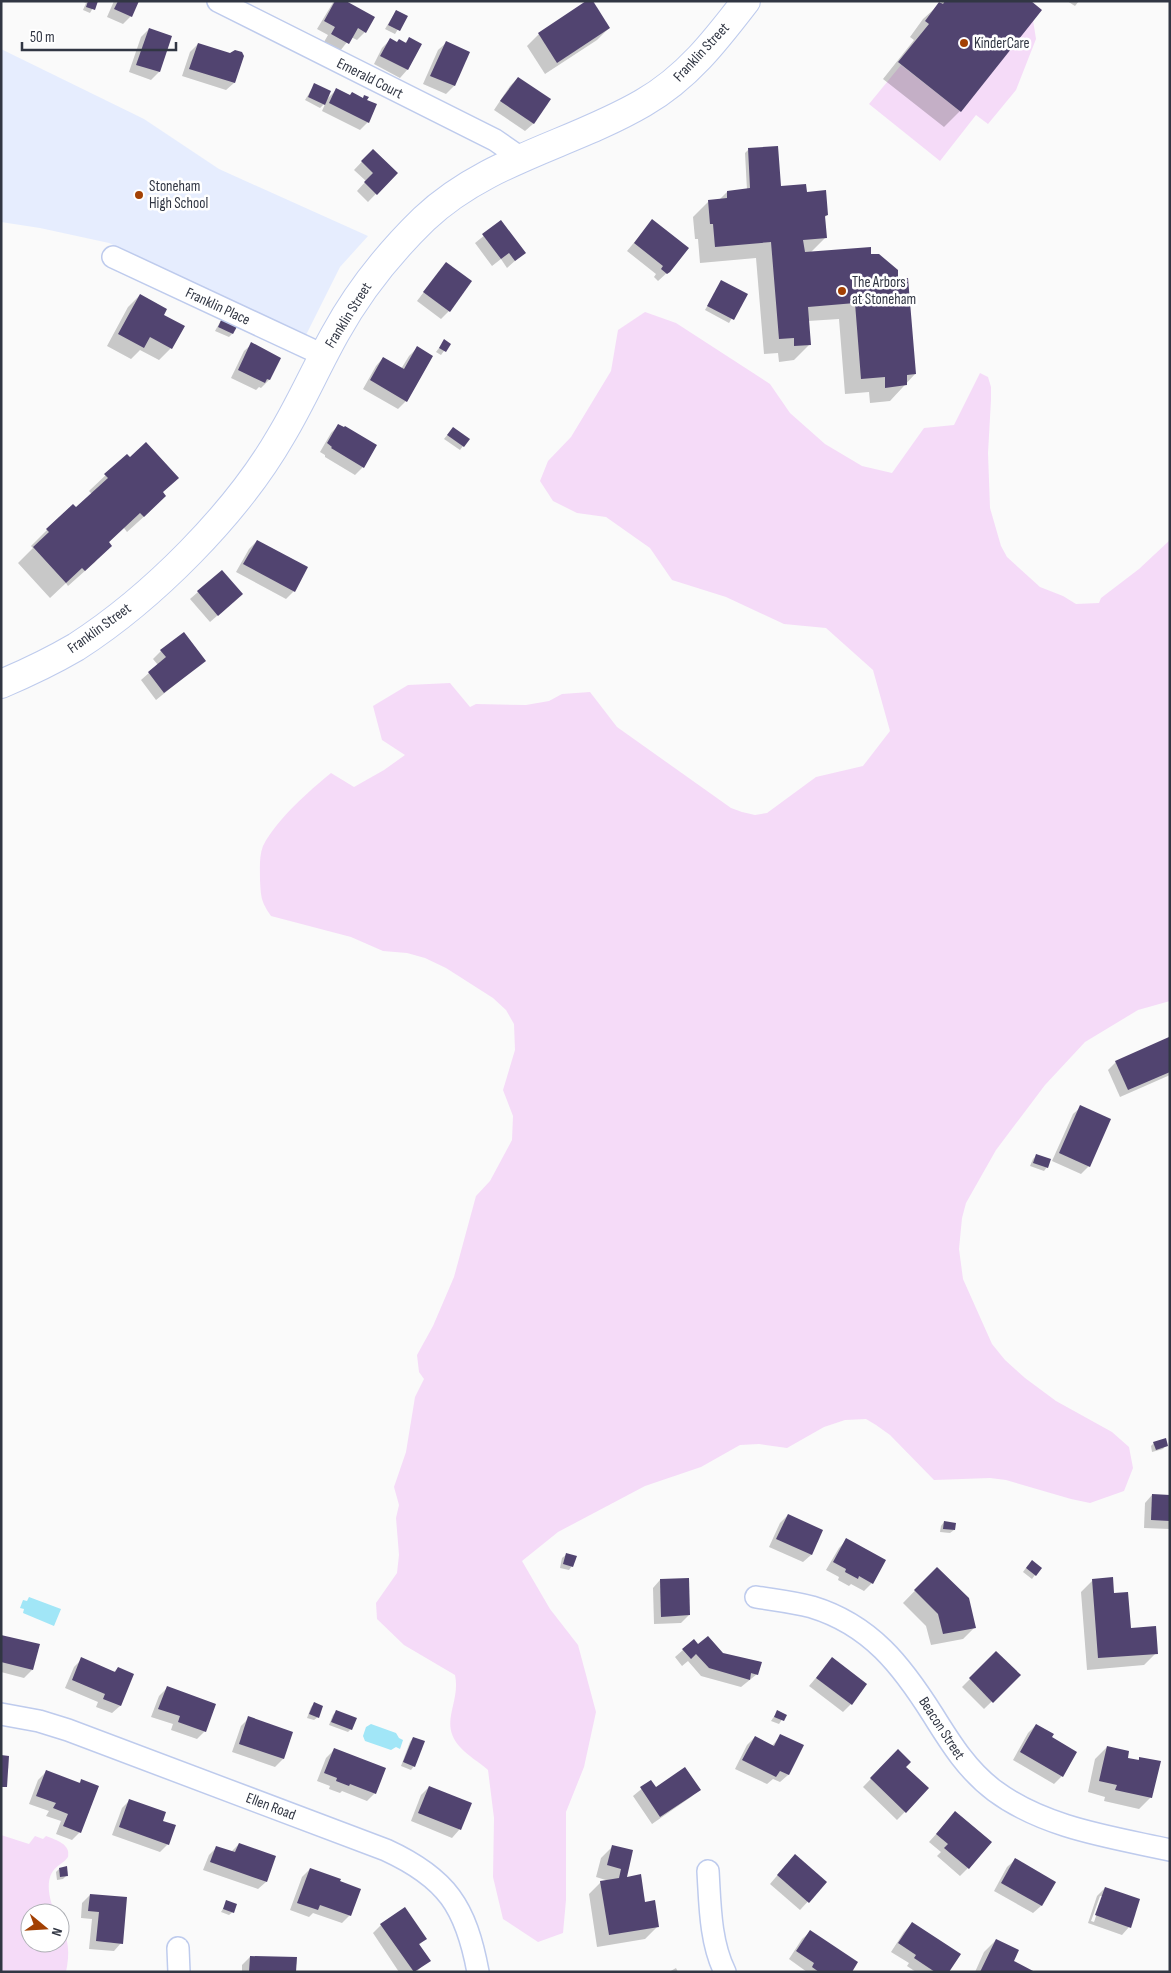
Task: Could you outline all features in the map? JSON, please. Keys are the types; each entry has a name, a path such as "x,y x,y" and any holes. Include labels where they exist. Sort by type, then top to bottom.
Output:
{"main road":[{"name":"Franklin Street","path":"1,684 58,656 88,638 136,601 209,532 246,487 281,436 323,355 364,289 400,243 432,211 470,185 521,158 612,119 660,93 699,59 746,1"}],"street":[{"name":"Emerald Court","path":"218,1 496,140 521,158"},
{"name":"Franklin Place","path":"113,257 323,355"},
{"name":"Beacon Street","path":"756,1597 813,1607 838,1617 864,1633 903,1669 965,1763 987,1784 1007,1799 1031,1812 1066,1825 1170,1850"},
{"name":"Ellen Road","path":"1,1714 39,1721 68,1730 386,1850 413,1863 440,1883 450,1894 467,1928 478,1972"},
{"path":"708,1871 715,1944 725,1972"},
{"path":"178,1948 179,1972"}],"shaded area":[{"path":"1033,20 1036,39 1016,90 988,124 976,115 940,161 869,104 901,65 961,112"},
{"name":"Stoneham High School","path":"1,49 144,119 219,169 368,236 340,267 305,337 109,243 40,228 1,222"},
{"path":"645,312 676,323 770,384 790,413 825,444 862,466 892,473 924,428 954,425 980,373 988,377 991,387 988,453 990,508 1001,546 1007,557 1040,587 1063,596 1076,604 1099,603 1101,598 1139,569 1170,540 1170,1001 1138,1010 1085,1042 1045,1085 996,1150 966,1203 962,1218 959,1249 963,1279 992,1344 1005,1360 1056,1401 1112,1432 1129,1447 1133,1468 1124,1491 1090,1503 1006,1480 990,1478 934,1480 890,1435 876,1425 866,1419 845,1420 824,1427 787,1448 759,1444 740,1445 701,1467 645,1486 558,1532 522,1561 550,1609 578,1645 596,1712 584,1767 566,1812 566,1900 563,1933 538,1942 503,1919 493,1877 494,1818 488,1770 460,1747 451,1730 450,1721 456,1685 455,1675 404,1645 377,1619 376,1603 397,1573 399,1555 396,1518 399,1505 394,1487 406,1452 415,1397 424,1379 419,1372 417,1355 433,1326 454,1277 476,1196 490,1181 512,1140 513,1116 503,1090 515,1050 514,1024 506,1010 493,998 446,968 425,958 407,953 383,951 351,937 271,916 263,903 261,895 260,863 263,846 276,826 303,797 331,773 354,787 384,770 405,755 382,740 373,706 408,685 450,683 470,707 476,704 526,705 549,701 562,694 590,692 617,727 731,808 755,815 767,813 816,777 863,766 890,731 873,670 826,628 784,624 726,597 672,580 650,548 606,517 577,513 553,501 540,481 548,461 571,437 611,371 618,330"},
{"path":"1,1835 29,1844 35,1836 43,1839 46,1836 62,1843 67,1849 68,1857 51,1875 49,1886 52,1903 20,1903 20,1953 68,1953 66,1972 1,1972"}],"water":[{"path":"29,1597 61,1609 54,1626 23,1613 24,1609 20,1608 23,1600 27,1601"},
{"path":"371,1724 396,1733 403,1740 400,1749 396,1747 391,1750 365,1741 363,1736 366,1727"}],"building":[{"path":"88,1 98,1 95,10 86,7"},
{"path":"118,1 139,1 132,17 114,9"},
{"path":"335,1 346,1 375,17 366,33 358,28 349,44 331,34 335,27 324,21"},
{"path":"586,1 593,1 610,28 557,63 538,33"},
{"name":"KinderCare","path":"945,1 1031,1 1042,10 961,112 898,62 929,24 925,21 939,2 943,4"},
{"path":"396,10 408,16 400,31 388,25"},
{"path":"149,28 172,36 160,72 136,65"},
{"path":"409,37 422,44 408,70 380,56 390,38 397,42 399,39 406,43"},
{"path":"446,41 470,52 455,86 430,76"},
{"path":"198,43 230,53 235,50 242,52 244,56 235,83 189,69"},
{"path":"518,77 551,99 534,124 500,101"},
{"path":"314,83 331,91 325,105 308,97"},
{"path":"336,88 350,95 352,92 363,98 364,95 369,97 367,100 377,104 369,123 329,103"},
{"name":"The Arbors at Stoneham","path":"778,146 781,186 806,184 807,192 826,190 828,215 825,216 827,238 803,240 805,252 871,247 871,254 879,254 898,270 898,279 908,278 916,374 907,375 907,385 885,388 885,377 861,379 855,303 808,307 811,345 794,346 794,338 779,339 771,242 715,247 713,224 710,224 708,200 727,198 727,191 750,188 748,148"},
{"path":"373,149 398,173 377,195 364,182 373,173 361,161"},
{"path":"652,219 689,248 667,274 661,269 663,266 634,243"},
{"path":"501,220 526,253 515,261 509,253 501,259 482,234"},
{"path":"446,262 472,281 450,312 423,292"},
{"path":"721,280 748,294 734,320 707,306"},
{"path":"140,294 167,309 164,315 185,326 172,349 150,337 144,348 118,334"},
{"path":"223,316 239,323 233,334 218,327"},
{"path":"444,339 451,344 446,352 439,348"},
{"path":"251,342 281,358 270,380 267,379 265,383 238,370"},
{"path":"417,346 433,356 407,402 370,380 383,357 404,369"},
{"path":"338,424 345,426 377,445 364,468 331,448 327,443"},
{"path":"453,427 470,439 464,447 447,435"},
{"path":"146,442 179,478 163,492 166,496 144,517 140,513 109,542 112,546 85,571 82,568 66,583 33,547 49,532 46,529 73,504 76,507 108,478 104,474 127,454 130,457"},
{"path":"257,540 308,567 295,592 243,564"},
{"path":"222,570 243,594 218,616 197,591"},
{"path":"184,632 206,661 164,693 148,672 166,657 160,650"},
{"path":"1169,1037 1170,1072 1128,1090 1115,1061"},
{"path":"1080,1105 1111,1119 1090,1167 1059,1153"},
{"path":"1036,1154 1051,1159 1048,1168 1033,1163"},
{"path":"1166,1438 1168,1446 1156,1450 1153,1442"},
{"path":"1152,1494 1170,1495 1170,1521 1151,1520"},
{"path":"788,1514 823,1530 812,1555 776,1539"},
{"path":"944,1521 956,1523 955,1530 943,1529"},
{"path":"846,1538 886,1560 873,1584 859,1576 858,1579 845,1572 846,1569 833,1562"},
{"path":"566,1553 577,1556 573,1567 563,1564"},
{"path":"1032,1560 1042,1568 1036,1576 1026,1568"},
{"path":"937,1567 969,1598 976,1628 943,1634 938,1614 914,1590"},
{"path":"1113,1577 1114,1593 1128,1592 1131,1628 1156,1626 1158,1654 1098,1658 1092,1579"},
{"path":"689,1578 690,1615 661,1617 660,1579"},
{"path":"1,1635 40,1644 33,1670 1,1662"},
{"path":"708,1636 723,1653 762,1662 758,1675 751,1673 750,1680 709,1668 696,1654 691,1659 682,1649 694,1639 698,1644"},
{"path":"996,1651 1021,1675 993,1703 969,1678"},
{"path":"81,1657 115,1672 118,1667 134,1674 121,1706 103,1699 105,1694 72,1680"},
{"path":"832,1657 867,1684 852,1705 816,1678"},
{"path":"167,1686 216,1704 206,1732 178,1722 180,1716 158,1709"},
{"path":"314,1702 323,1706 319,1718 309,1714"},
{"path":"336,1710 357,1718 352,1730 331,1722"},
{"path":"777,1710 787,1715 784,1721 774,1717"},
{"path":"248,1716 293,1732 284,1759 239,1744"},
{"path":"1036,1724 1054,1734 1052,1737 1077,1752 1063,1777 1020,1752"},
{"path":"780,1734 804,1745 789,1775 780,1771 776,1777 742,1760 755,1736 774,1746"},
{"path":"413,1737 425,1741 415,1767 403,1762"},
{"path":"1107,1746 1129,1751 1128,1758 1139,1760 1139,1757 1161,1761 1152,1798 1115,1790 1117,1785 1099,1781"},
{"path":"334,1748 386,1768 376,1794 336,1781 337,1778 324,1773"},
{"path":"898,1749 911,1762 906,1767 929,1788 906,1813 870,1778"},
{"path":"1,1755 9,1756 7,1787 1,1787"},
{"path":"685,1767 701,1790 660,1817 640,1787 651,1780 656,1787"},
{"path":"46,1770 80,1783 81,1779 99,1786 81,1833 63,1826 68,1814 53,1808 56,1803 36,1796"},
{"path":"429,1786 472,1803 461,1830 418,1813"},
{"path":"129,1799 166,1812 163,1821 176,1825 169,1845 119,1827"},
{"path":"955,1811 992,1842 969,1869 944,1848 948,1844 936,1834"},
{"path":"239,1843 276,1856 267,1882 210,1862 216,1846 235,1852"},
{"path":"612,1845 633,1850 627,1877 641,1874 645,1902 655,1900 659,1927 609,1935 600,1881 619,1878 621,1869 607,1865"},
{"path":"795,1854 827,1882 809,1903 777,1875"},
{"path":"1015,1858 1056,1882 1042,1906 1001,1883"},
{"path":"67,1866 68,1876 60,1877 59,1868"},
{"path":"310,1868 341,1879 340,1881 361,1889 351,1916 320,1905 318,1910 297,1903"},
{"path":"1105,1887 1140,1899 1131,1928 1095,1915"},
{"path":"90,1894 127,1897 123,1944 96,1941 99,1912 88,1911"},
{"path":"226,1900 237,1904 234,1913 223,1909"},
{"path":"405,1907 427,1939 419,1944 431,1961 414,1972 380,1924"},
{"path":"912,1922 961,1954 949,1972 935,1972 914,1958 916,1955 898,1943"},
{"path":"810,1930 858,1962 852,1972 819,1972 812,1967 814,1963 796,1951"},
{"path":"996,1939 1019,1950 1014,1961 1035,1972 980,1972"},
{"path":"250,1956 297,1957 296,1972 249,1972"}],"place":[{"name":"KinderCare","path":"964,43"},
{"name":"Stoneham High School","path":"139,195"},
{"name":"The Arbors at Stoneham","path":"842,291"}]}
